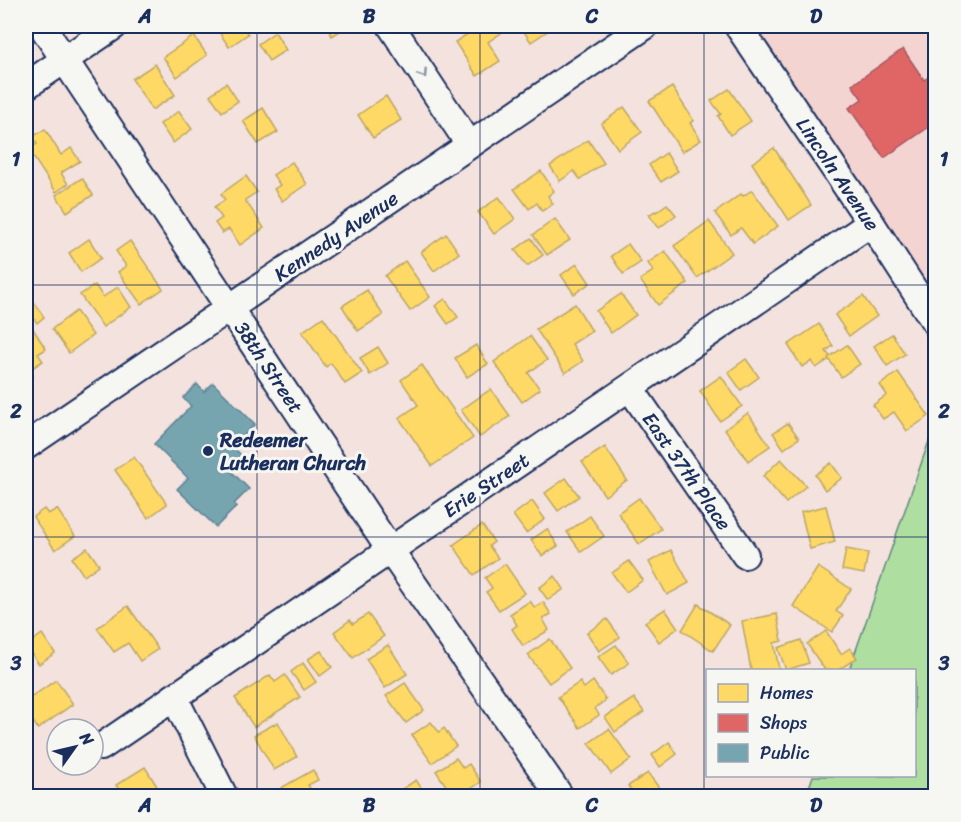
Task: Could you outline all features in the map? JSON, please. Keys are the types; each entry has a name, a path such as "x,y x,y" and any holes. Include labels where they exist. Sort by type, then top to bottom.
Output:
{"street":[{"name":"38th Street","path":"42,26 390,550 560,796"},
{"path":"26,86 114,26"},
{"path":"391,26 469,144"},
{"name":"Kennedy Avenue","path":"26,446 645,26"},
{"name":"Lincoln Avenue","path":"738,26 936,324"},
{"name":"Erie Street","path":"105,744 871,223"},
{"name":"East 37th Place","path":"630,388 745,555"},
{"path":"174,697 224,796"}],"shaded area":[{"path":"746,26 935,26 935,309"}],"green space":[{"path":"935,424 935,796 806,796 813,777 916,777 916,669 849,669"}],"building: Homes":[{"path":"215,26 242,26 248,34 229,47"},
{"path":"326,26 348,26 332,36"},
{"path":"480,26 495,26 501,33 488,42 500,61 477,76 455,42"},
{"path":"520,26 555,26 531,42"},
{"path":"275,32 286,50 269,61 258,44"},
{"path":"194,36 207,55 177,77 163,57"},
{"path":"155,64 175,95 152,110 132,79"},
{"path":"226,83 238,101 222,112 210,95"},
{"path":"672,87 694,121 690,123 701,140 682,152 649,101"},
{"path":"729,89 751,121 730,135 718,116 721,114 711,101"},
{"path":"386,96 401,120 373,138 358,115"},
{"path":"624,107 642,132 618,149 601,124"},
{"path":"263,108 278,132 258,144 243,121"},
{"path":"179,111 192,129 173,143 160,124"},
{"path":"45,129 61,155 71,148 80,161 61,173 68,184 56,192 28,149 37,144 32,137"},
{"path":"588,140 604,163 580,179 574,171 560,181 550,166"},
{"path":"774,148 811,205 789,220 752,163"},
{"path":"666,153 678,171 661,182 649,165"},
{"path":"292,162 307,184 282,201 274,189 280,185 273,175"},
{"path":"541,171 554,191 548,196 553,204 542,211 537,203 529,209 514,189"},
{"path":"246,176 257,192 245,200 264,228 240,245 229,229 222,233 215,223 222,218 214,207 225,200 221,194"},
{"path":"82,178 93,195 67,212 56,195"},
{"path":"752,190 778,226 753,244 741,228 731,235 715,213 741,194 743,196"},
{"path":"499,197 515,219 494,234 478,212"},
{"path":"667,204 676,215 659,228 649,215"},
{"path":"555,219 570,240 547,255 533,235"},
{"path":"709,221 732,253 697,278 674,246"},
{"path":"446,234 459,253 434,271 421,252"},
{"path":"531,238 543,255 527,266 515,250"},
{"path":"89,239 101,258 81,272 69,253"},
{"path":"130,241 163,289 141,304 118,272 126,266 116,251"},
{"path":"628,244 641,262 623,274 611,256"},
{"path":"665,251 688,283 658,305 640,280 653,271 648,263"},
{"path":"405,261 430,297 410,311 385,276"},
{"path":"577,264 590,283 574,294 561,275"},
{"path":"95,285 103,297 118,287 131,307 103,327 80,295"},
{"path":"26,290 44,317 37,323 26,307"},
{"path":"367,290 383,315 358,331 342,306"},
{"path":"621,294 636,315 611,333 596,311"},
{"path":"863,296 877,316 849,336 835,315"},
{"path":"445,299 458,317 448,324 435,306"},
{"path":"575,304 592,331 572,344 583,361 565,373 536,329"},
{"path":"76,311 93,335 69,353 52,329"},
{"path":"323,317 362,373 345,384 331,363 326,367 302,332"},
{"path":"819,324 833,346 826,351 831,358 816,368 812,361 802,367 788,345"},
{"path":"33,329 46,349 38,354 43,361 29,370 33,376 26,381 26,333"},
{"path":"892,334 905,354 887,366 874,346"},
{"path":"530,336 547,360 528,373 540,389 522,402 494,362"},
{"path":"476,345 488,364 467,377 455,358"},
{"path":"847,345 860,364 841,377 828,358"},
{"path":"378,347 388,363 370,375 360,358"},
{"path":"746,359 759,377 741,390 728,372"},
{"path":"422,365 473,438 432,466 399,418 418,405 401,380"},
{"path":"898,372 929,416 907,431 894,412 883,419 873,405 887,395 880,385"},
{"path":"721,376 742,406 720,421 700,391"},
{"path":"491,389 510,416 480,437 461,410"},
{"path":"748,413 770,446 748,461 725,429"},
{"path":"788,423 799,438 784,449 773,433"},
{"path":"605,447 627,480 605,496 582,462"},
{"path":"134,457 167,504 148,518 115,470"},
{"path":"781,459 806,486 786,503 763,476"},
{"path":"831,463 842,478 825,490 815,475"},
{"path":"566,478 579,496 558,511 545,493"},
{"path":"639,498 661,529 639,544 618,513"},
{"path":"532,501 545,519 526,533 513,515"},
{"path":"826,506 835,542 810,549 801,512"},
{"path":"44,509 48,514 57,509 75,536 55,550 33,517"},
{"path":"590,516 604,536 581,552 567,532"},
{"path":"482,525 494,542 489,546 498,558 474,575 453,545"},
{"path":"547,529 558,546 542,556 531,540"},
{"path":"87,548 99,565 84,576 72,558"},
{"path":"846,549 868,553 864,574 842,570"},
{"path":"671,550 689,583 667,595 649,562"},
{"path":"629,561 643,580 626,592 612,573"},
{"path":"505,564 525,593 499,610 486,592 492,588 485,578"},
{"path":"818,567 851,589 836,611 843,616 832,632 793,606"},
{"path":"555,576 564,589 548,600 539,588"},
{"path":"530,601 535,608 543,602 551,614 543,619 549,630 523,646 512,629 517,625 510,614"},
{"path":"698,604 730,625 713,651 682,630"},
{"path":"128,606 158,649 140,661 128,643 114,652 97,628"},
{"path":"665,609 678,628 659,642 645,622"},
{"path":"368,614 384,636 353,658 334,632 350,620 353,624"},
{"path":"777,614 782,641 774,643 779,669 751,669 742,621"},
{"path":"607,619 620,637 599,651 587,633"},
{"path":"826,631 841,654 850,648 857,658 840,669 824,669 807,644"},
{"path":"42,634 55,653 39,664 26,646"},
{"path":"550,639 570,668 549,683 528,655"},
{"path":"801,640 809,663 786,669 778,648"},
{"path":"388,645 407,674 385,688 366,659"},
{"path":"616,645 629,663 611,675 598,657"},
{"path":"321,651 332,667 320,676 308,659"},
{"path":"303,663 316,682 304,690 291,672"},
{"path":"270,675 275,682 285,675 300,697 254,727 235,698"},
{"path":"56,680 73,704 55,717 45,717 45,724 38,729 26,711 26,701"},
{"path":"593,681 606,700 595,708 599,715 580,728 558,697 580,682 584,688"},
{"path":"405,683 424,710 406,723 386,696"},
{"path":"634,698 644,712 615,732 605,717"},
{"path":"278,722 297,757 274,770 254,735"},
{"path":"431,722 439,732 444,728 456,746 432,763 412,735"},
{"path":"609,729 631,759 611,774 589,743"},
{"path":"669,742 677,754 660,767 652,755"},
{"path":"456,758 463,768 469,764 481,782 460,796 453,796 436,771"},
{"path":"145,767 163,796 123,796 116,785"},
{"path":"313,770 318,780 308,785 315,796 286,796 281,788"},
{"path":"648,773 665,796 636,796 628,786"},
{"path":"416,780 422,789 411,796 402,796 399,791"},
{"path":"488,789 493,796 477,796"}],"building: Shops":[{"path":"903,49 924,80 936,74 936,122 884,158 849,108 862,99 852,85"}],"building: Public":[{"path":"213,383 255,424 233,447 241,455 228,468 249,489 234,504 237,506 216,527 177,489 188,478 154,444 191,406 183,398 197,384 204,392"}],"place":[{"name":"Redeemer Lutheran Church","path":"208,451"}]}
